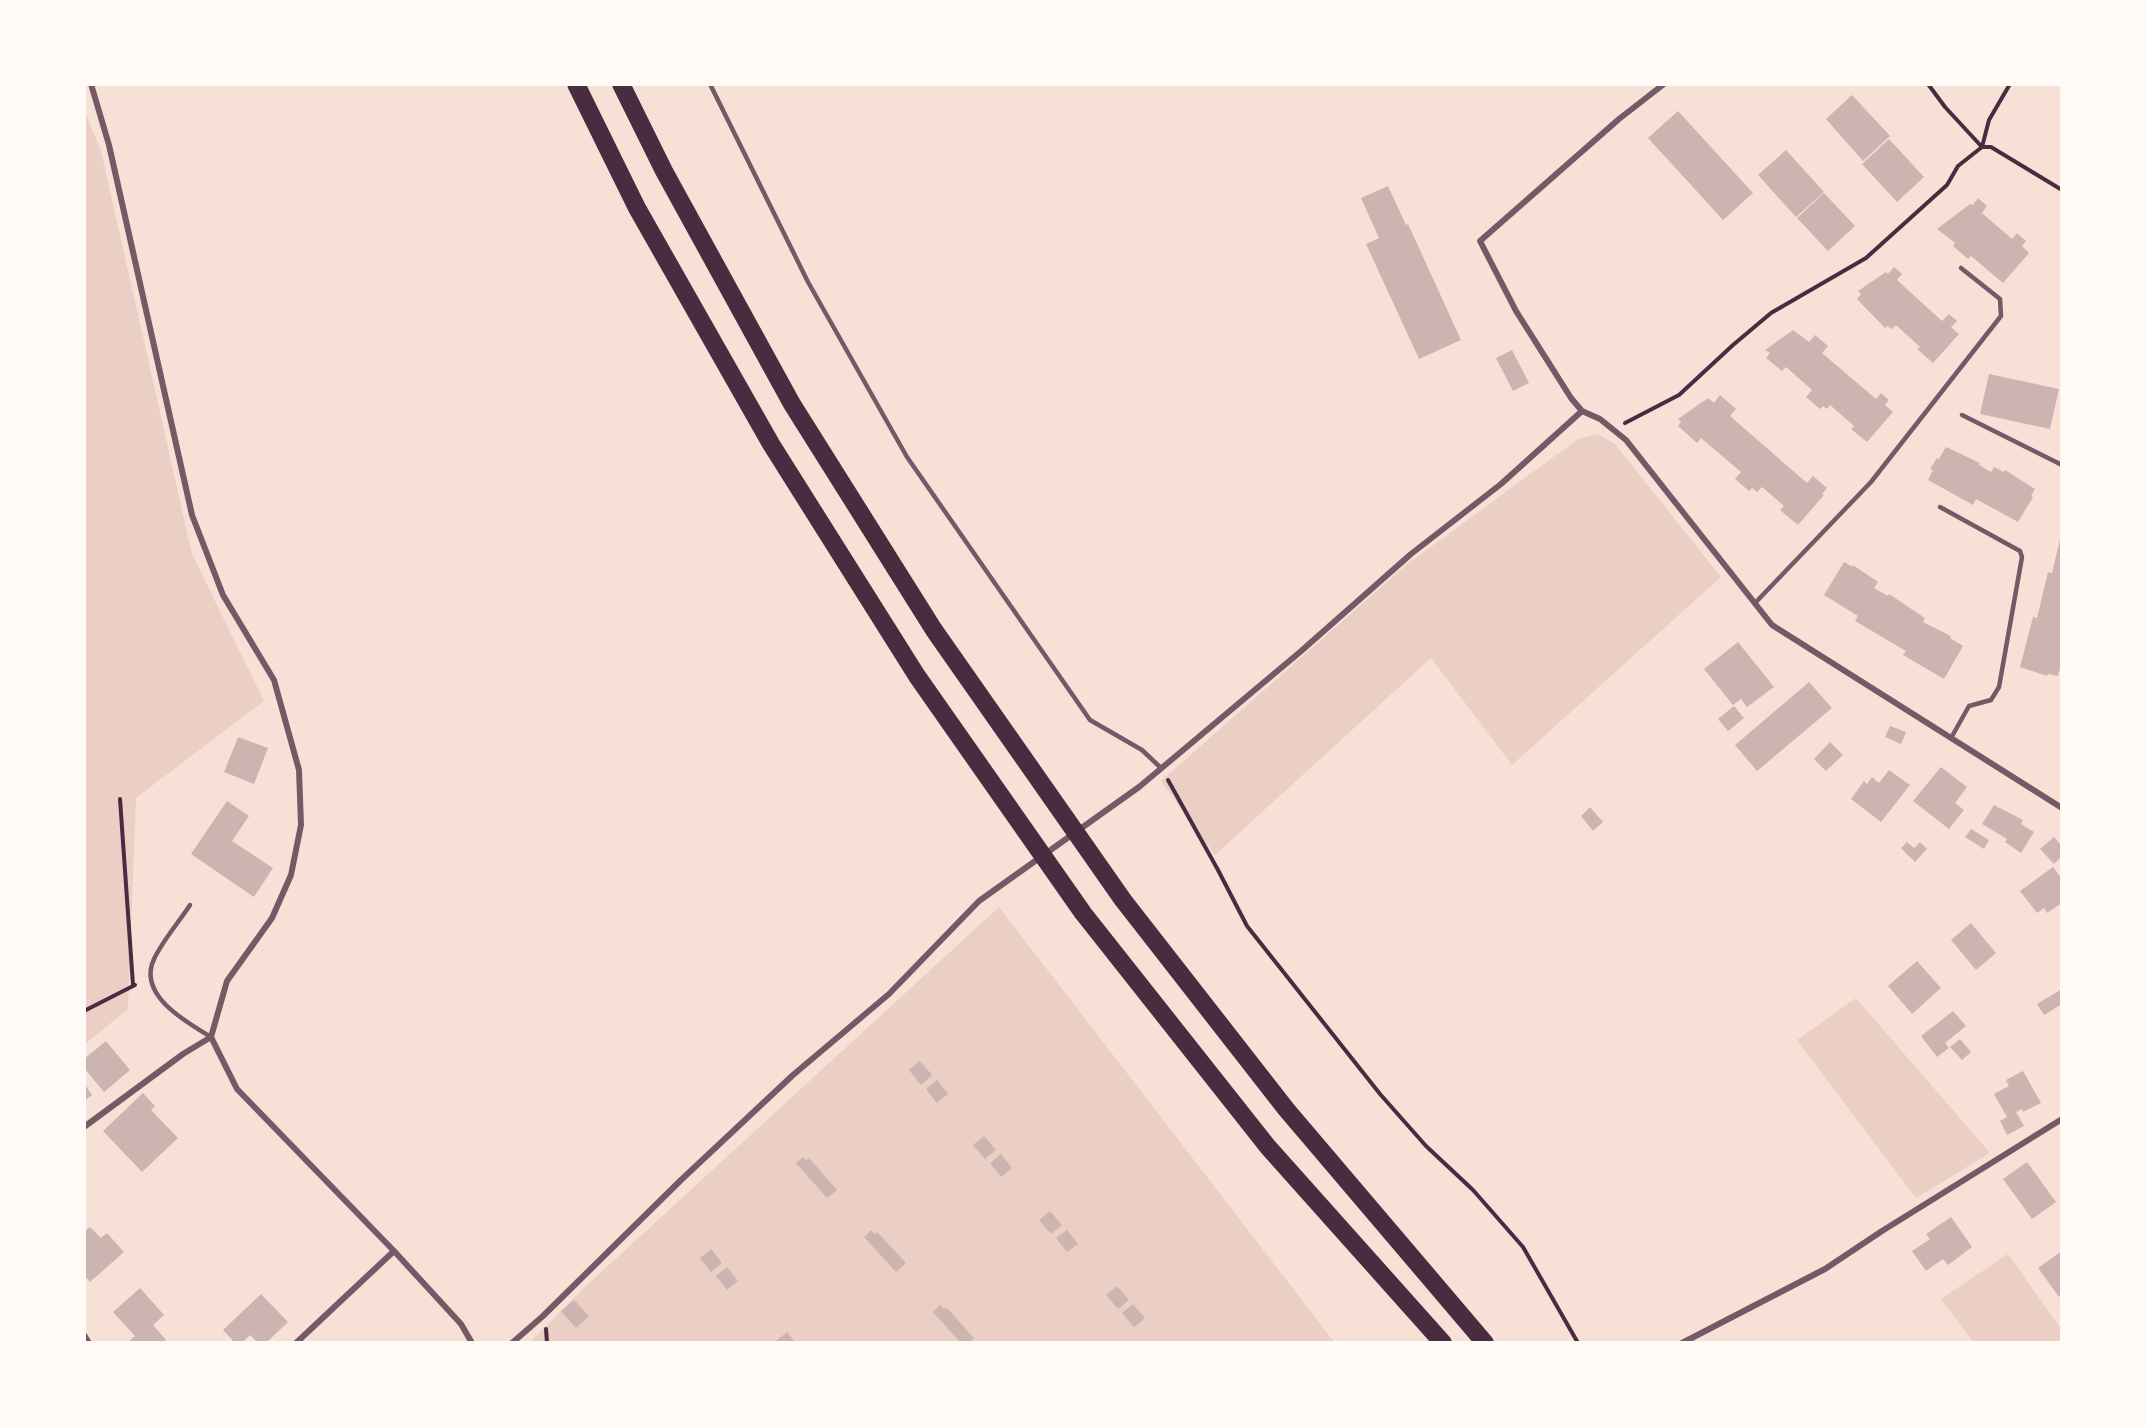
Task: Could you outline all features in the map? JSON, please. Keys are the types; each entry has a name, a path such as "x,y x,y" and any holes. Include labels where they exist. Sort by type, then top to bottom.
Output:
{"highway":[{"path":"576,84 637,208 771,444 917,676 1083,913 1268,1147 1443,1343"},
{"path":"621,84 664,171 792,404 933,630 1137,918 1286,1109 1485,1343"}],"street":[{"path":"91,84 109,145 192,514 223,595 274,680 299,770 301,825 291,875 272,918 227,981 211,1037 237,1089 394,1251 461,1324 472,1343"},
{"path":"1664,84 1619,120 1480,241 1516,311 1571,398 1582,411 1600,419 1626,440 1772,625 2062,808"},
{"path":"512,1343 543,1316 681,1180 793,1075 890,994 979,901 1139,786 1300,652 1411,554 1501,484 1582,411"},
{"path":"84,1127 183,1054 211,1037"},
{"path":"1682,1343 1825,1269 2062,1119"},
{"path":"296,1343 394,1251"},
{"path":"84,1335 89,1343"}],"lane":[{"path":"710,84 813,291 913,466 1090,720 1142,750 1161,768"},
{"path":"1755,603 1871,482 2001,316 2000,299 1961,268"},
{"path":"1962,415 2062,465"},
{"path":"1940,507 2020,551 2023,563 1999,687 1991,700 1969,706 1951,738"},
{"path":"190,905 154,959 150,974 158,995 180,1018 211,1037"}],"path":[{"path":"1928,84 1945,107 1982,147 1991,147 2062,190"},
{"path":"1613,430 1678,395 1771,313 1866,258 1947,185 1958,166 1982,147 1989,120 2010,84"},
{"path":"1161,768 1247,926 1380,1094 1426,1146 1473,1190 1523,1247 1578,1343"},
{"path":"120,799 133,985"},
{"path":"84,1011 133,985 153,983"}],"shaded area":[{"path":"84,110 101,151 192,554 264,701 136,798 128,1009 84,1045"},
{"path":"1598,434 1615,444 1721,577 1512,765 1431,658 1215,855 1161,781 1406,565 1578,439"},
{"path":"999,907 1335,1343 529,1343 586,1286"},
{"path":"1856,998 1990,1153 1916,1198 1797,1040"},
{"path":"2008,1254 2062,1330 2062,1343 1974,1343 1941,1299"}],"building":[{"path":"1852,95 1890,136 1863,161 1826,119"},
{"path":"1678,111 1753,193 1723,220 1648,138"},
{"path":"1889,139 1924,177 1897,202 1862,164"},
{"path":"1786,150 1824,192 1796,217 1758,175"},
{"path":"1388,186 1461,340 1419,359 1366,244 1379,238 1361,198"},
{"path":"1824,193 1855,226 1828,251 1797,218"},
{"path":"1978,198 1987,206 1982,213 2012,239 2017,233 2026,241 2022,246 2029,253 2003,283 1971,256 1968,259 1953,246 1955,243 1937,229 1970,204 1973,205"},
{"path":"1894,267 1902,274 1897,280 1942,321 1949,314 1957,321 1951,327 1959,334 1933,363 1917,349 1920,347 1896,325 1892,329 1887,326 1885,328 1857,299 1861,294 1858,291 1886,272 1888,274"},
{"path":"1793,330 1809,342 1815,335 1828,346 1822,353 1876,399 1881,393 1889,400 1885,405 1893,412 1867,442 1851,429 1854,426 1830,405 1827,409 1823,406 1820,409 1806,397 1812,390 1786,367 1782,371 1766,358 1770,353 1765,350"},
{"path":"1512,350 1529,383 1513,391 1496,358"},
{"path":"1989,374 2059,389 2050,429 1980,414"},
{"path":"1720,395 1736,409 1730,416 1807,483 1813,476 1827,488 1822,494 1824,495 1798,525 1780,510 1784,506 1762,487 1757,492 1752,488 1749,491 1735,479 1741,472 1701,438 1697,443 1678,426 1681,422 1678,419 1708,398 1714,403"},
{"path":"1946,447 1980,463 1979,465 1991,472 1994,467 2004,472 2005,470 2035,489 2031,496 2033,497 2018,522 1976,499 1973,505 1928,480 1933,470 1930,469"},
{"path":"2061,535 2062,659 2058,676 2048,674 2047,676 2020,667 2033,617 2037,618 2048,572 2052,573"},
{"path":"1844,562 1853,567 1853,565 1878,582 1874,588 1888,596 1889,594 1925,618 1923,622 1951,636 1950,638 1963,646 1944,679 1903,655 1906,651 1855,621 1858,616 1824,595"},
{"path":"1738,642 1774,687 1747,707 1741,699 1733,705 1704,669"},
{"path":"1809,682 1832,708 1757,771 1735,745"},
{"path":"1734,706 1744,718 1728,731 1718,719"},
{"path":"1890,726 1906,732 1901,744 1885,737"},
{"path":"238,737 268,748 254,784 224,772"},
{"path":"1830,742 1843,755 1826,771 1814,759"},
{"path":"1941,767 1967,787 1955,803 1964,810 1949,829 1913,801"},
{"path":"1889,770 1910,785 1881,822 1851,799 1864,781 1867,784 1872,777 1879,783"},
{"path":"227,801 249,816 232,841 273,868 254,897 191,854"},
{"path":"1994,805 2023,820 2021,824 2034,832 2021,853 2005,842 2007,839 1982,824"},
{"path":"1590,807 1603,822 1593,831 1581,816"},
{"path":"1971,829 1989,840 1984,849 1965,837"},
{"path":"2054,837 2062,846 2062,856 2054,864 2040,849"},
{"path":"1907,842 1914,848 1920,842 1927,849 1915,862 1901,848"},
{"path":"2053,867 2062,879 2062,903 2047,913 2044,908 2037,913 2020,891"},
{"path":"1971,923 1996,953 1976,970 1951,940"},
{"path":"1917,961 1941,988 1912,1014 1888,986"},
{"path":"2062,989 2062,1004 2044,1015 2037,1004"},
{"path":"1953,1011 1966,1026 1945,1043 1949,1048 1937,1057 1921,1036"},
{"path":"1960,1039 1971,1052 1962,1060 1950,1047"},
{"path":"106,1041 130,1070 104,1092 84,1068 84,1059"},
{"path":"920,1061 932,1075 921,1085 909,1070"},
{"path":"2023,1071 2041,1103 2023,1112 2022,1109 2016,1112 2024,1126 2007,1135 2000,1121 2007,1117 1994,1094 2009,1086 2006,1080"},
{"path":"937,1080 948,1094 937,1103 926,1089"},
{"path":"84,1083 92,1095 84,1101"},
{"path":"143,1093 155,1106 151,1110 178,1138 142,1172 103,1131"},
{"path":"984,1136 996,1150 985,1159 973,1145"},
{"path":"1001,1154 1012,1168 1001,1177 990,1163"},
{"path":"803,1157 806,1161 809,1158 837,1190 827,1198 796,1163"},
{"path":"2027,1162 2056,1202 2032,1219 2003,1179"},
{"path":"1050,1211 1062,1225 1051,1234 1039,1220"},
{"path":"1951,1217 1972,1247 1948,1265 1943,1259 1926,1271 1912,1251 1930,1239 1926,1234"},
{"path":"90,1227 101,1238 107,1233 124,1252 90,1282 84,1275 84,1232"},
{"path":"871,1230 875,1234 877,1232 906,1263 896,1272 864,1237"},
{"path":"1067,1230 1078,1244 1067,1252 1056,1238"},
{"path":"711,1249 722,1263 711,1272 700,1258"},
{"path":"2062,1251 2062,1294 2059,1297 2038,1268"},
{"path":"727,1267 738,1281 727,1290 716,1276"},
{"path":"1117,1286 1129,1300 1118,1309 1106,1295"},
{"path":"140,1288 164,1315 153,1325 166,1340 163,1343 127,1343 135,1336 113,1312"},
{"path":"261,1294 288,1322 266,1343 258,1343 250,1335 242,1343 235,1343 223,1330"},
{"path":"574,1300 589,1316 576,1328 561,1311"},
{"path":"1133,1304 1145,1318 1134,1327 1122,1313"},
{"path":"940,1305 944,1309 946,1307 974,1338 969,1343 961,1343 933,1312"},
{"path":"787,1332 796,1343 776,1341"}]}
